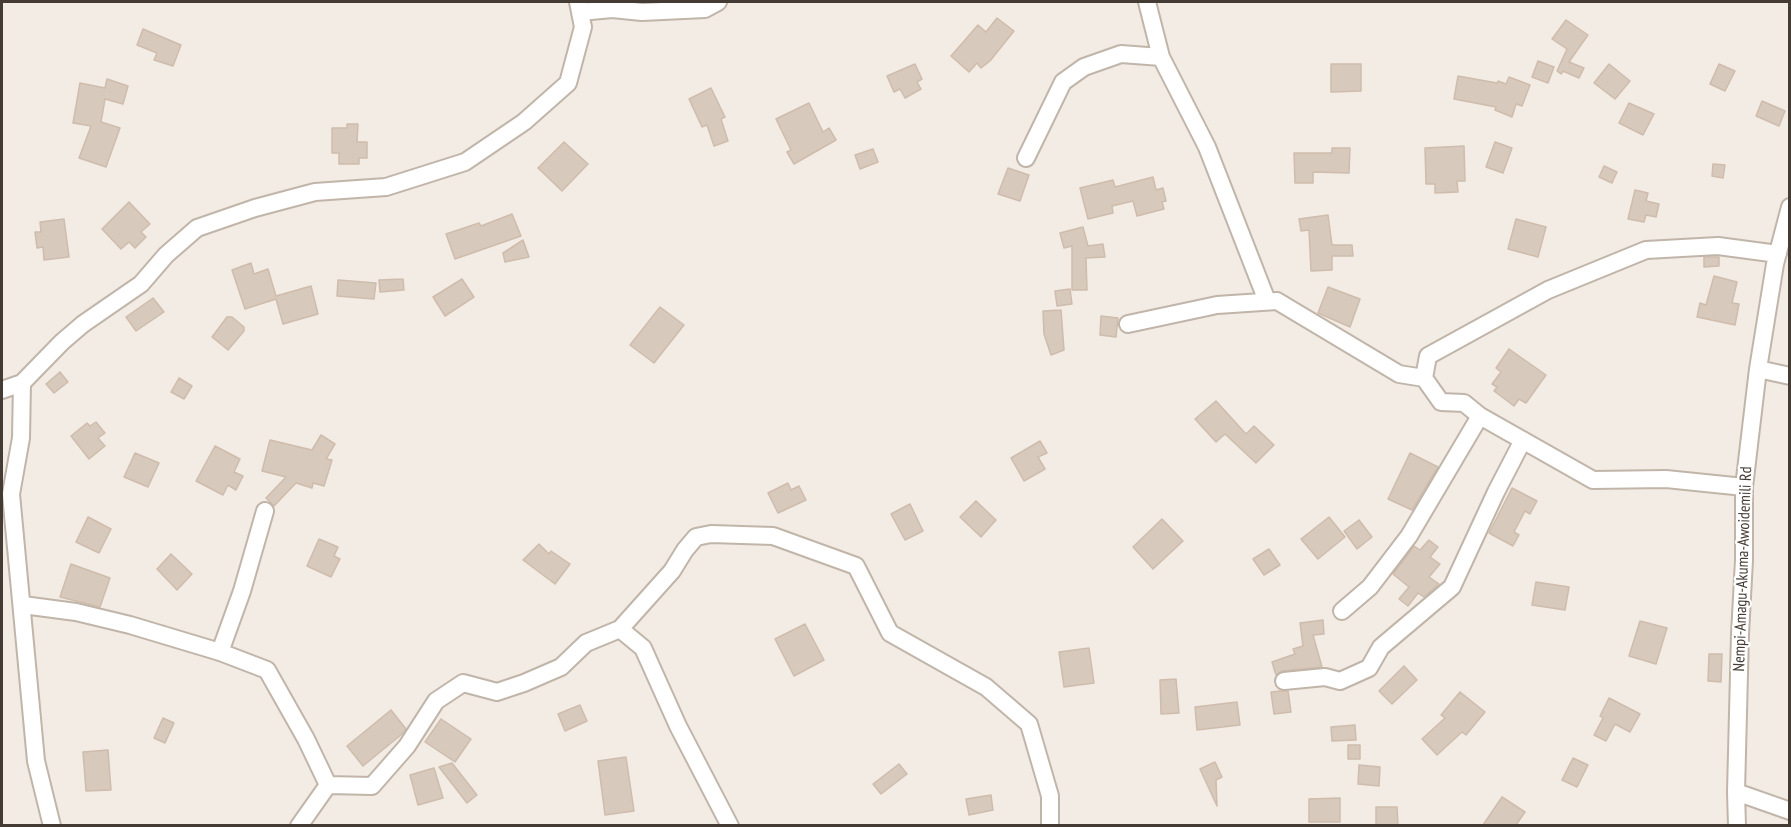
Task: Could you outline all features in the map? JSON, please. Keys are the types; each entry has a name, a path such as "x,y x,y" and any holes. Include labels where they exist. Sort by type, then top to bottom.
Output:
{"street":[{"path":"2,390 22,383 69,336 141,284 166,255 197,228 255,208 315,192 386,187 465,162 524,122 568,83 583,27 579,7 642,12 705,9 718,2"},
{"path":"1147,2 1161,57 1207,147 1267,301"},
{"path":"1026,158 1063,82 1084,67 1121,54 1161,57"},
{"name":"Nempi-Amagu-Akuma-Awoidemili Rd","path":"1737,825 1744,487 1758,369 1781,262 1790,207"},
{"path":"1424,378 1428,356 1548,290 1646,250 1718,246 1781,262"},
{"path":"1128,324 1217,305 1277,301 1399,374 1424,378 1442,402 1464,403 1480,416 1593,480 1666,479 1744,487"},
{"path":"1758,369 1790,376"},
{"path":"22,383 21,438 11,494 36,761 52,825"},
{"path":"1342,611 1370,587 1409,536 1480,416"},
{"path":"1284,681 1325,677 1340,681 1369,668 1381,647 1452,587 1523,440"},
{"path":"220,652 242,591 265,511"},
{"path":"328,785 372,786 407,746 436,701 463,683 497,692 524,683 561,667 586,643 620,629 672,571 696,537 711,534 773,536 856,566 890,633 986,687 1029,724 1050,796 1050,825"},
{"path":"23,605 98,617 220,652 267,670 306,739 328,785"},
{"path":"620,629 643,648 678,726 730,825"},
{"path":"299,825 328,785"},
{"path":"1736,792 1790,810"}],"building":[{"path":"997,18 1014,31 990,61 981,68 977,63 969,72 951,56 978,25 986,32"},
{"path":"1566,20 1588,35 1569,62 1584,68 1579,78 1563,71 1561,74 1557,71 1567,49 1552,39"},
{"path":"143,29 181,45 173,66 154,60 157,53 137,45"},
{"path":"1538,61 1554,67 1548,83 1532,77"},
{"path":"915,64 922,79 917,82 921,89 905,98 900,89 894,92 887,76"},
{"path":"1331,64 1361,64 1361,91 1331,92"},
{"path":"1609,64 1630,81 1615,99 1594,83"},
{"path":"1719,64 1735,71 1725,91 1710,84"},
{"path":"1458,76 1506,84 1509,77 1530,85 1522,106 1516,104 1512,117 1495,110 1496,107 1454,99"},
{"path":"107,79 128,86 123,104 105,99 101,122 120,128 106,167 79,158 91,126 73,123 80,83 105,88"},
{"path":"711,88 725,117 721,119 728,141 714,146 707,125 702,127 689,99"},
{"path":"1762,101 1785,111 1779,126 1756,116"},
{"path":"809,103 823,132 829,128 836,140 794,164 787,152 791,150 776,119"},
{"path":"1629,103 1654,114 1643,135 1619,123"},
{"path":"347,124 358,124 357,142 367,142 367,158 359,158 359,164 339,164 339,153 332,153 332,128 347,128"},
{"path":"564,142 588,164 562,191 538,168"},
{"path":"1495,142 1512,148 1503,173 1486,167"},
{"path":"1464,146 1465,181 1457,181 1458,192 1435,193 1435,184 1426,184 1425,148"},
{"path":"1332,148 1350,148 1349,173 1313,172 1313,183 1295,183 1294,153 1332,153"},
{"path":"873,149 878,162 860,169 855,155"},
{"path":"1713,164 1725,165 1723,178 1712,176"},
{"path":"1604,166 1617,172 1612,183 1599,177"},
{"path":"1008,168 1029,175 1020,201 998,194"},
{"path":"1153,177 1156,190 1163,188 1166,201 1162,202 1164,209 1137,216 1133,201 1112,206 1113,213 1088,219 1080,188 1113,180 1115,187"},
{"path":"1635,190 1648,193 1646,201 1659,204 1656,217 1646,215 1644,222 1628,219"},
{"path":"129,202 150,224 141,232 146,237 135,248 129,242 121,249 102,229"},
{"path":"512,214 521,236 455,259 446,234 479,223 481,226"},
{"path":"1328,215 1332,245 1352,245 1353,256 1332,256 1332,270 1311,271 1309,230 1301,231 1299,219"},
{"path":"64,219 69,257 44,260 43,247 37,248 35,232 41,232 40,222"},
{"path":"1516,219 1546,227 1538,257 1508,249"},
{"path":"1083,227 1088,246 1103,244 1105,257 1086,258 1087,290 1072,290 1072,246 1064,248 1060,233"},
{"path":"523,240 529,257 505,262 503,253"},
{"path":"1704,257 1719,257 1719,266 1704,267"},
{"path":"251,263 254,274 268,269 276,296 311,286 318,314 283,324 276,299 245,309 232,270"},
{"path":"1714,276 1737,282 1732,303 1739,304 1735,325 1697,317 1700,303 1706,305"},
{"path":"403,279 404,290 380,292 379,280"},
{"path":"462,279 474,297 445,316 433,297"},
{"path":"338,280 376,283 374,299 337,296"},
{"path":"1328,287 1360,299 1350,327 1318,313"},
{"path":"1070,289 1072,304 1057,306 1055,291"},
{"path":"153,298 164,312 136,331 126,317"},
{"path":"660,307 684,325 654,363 630,345"},
{"path":"1061,310 1064,350 1051,355 1044,334 1043,311"},
{"path":"1101,316 1118,318 1116,337 1100,335"},
{"path":"227,317 232,317 244,327 244,331 228,350 212,337"},
{"path":"1509,349 1546,375 1526,403 1519,399 1514,406 1494,391 1497,387 1492,384 1501,372 1496,368"},
{"path":"60,372 68,382 54,393 46,384"},
{"path":"179,378 192,386 184,399 171,392"},
{"path":"1216,401 1246,434 1254,426 1274,445 1256,463 1225,434 1216,442 1195,419"},
{"path":"96,422 105,433 98,438 105,446 89,459 71,436 87,423 90,426"},
{"path":"321,435 335,444 326,459 332,460 324,486 313,483 312,488 296,483 274,506 266,498 286,477 262,471 270,440 312,450"},
{"path":"1040,441 1047,453 1038,457 1045,469 1024,481 1011,458"},
{"path":"215,446 240,459 234,472 243,476 236,490 228,485 223,495 196,481"},
{"path":"135,453 159,463 148,487 124,477"},
{"path":"1410,453 1438,467 1412,510 1388,499"},
{"path":"788,483 791,490 799,486 806,500 778,513 768,493"},
{"path":"1512,488 1537,501 1530,514 1525,511 1514,532 1519,535 1513,546 1489,533"},
{"path":"976,501 996,520 981,537 960,517"},
{"path":"910,504 923,531 905,540 891,514"},
{"path":"88,517 111,529 99,553 76,542"},
{"path":"1329,517 1345,537 1318,559 1301,539"},
{"path":"1162,519 1183,541 1153,569 1133,547"},
{"path":"1359,520 1372,537 1357,549 1344,531"},
{"path":"319,539 338,547 334,556 340,559 331,577 307,566"},
{"path":"1429,540 1438,547 1430,557 1440,564 1429,577 1439,584 1424,597 1418,593 1408,606 1399,599 1409,587 1393,574 1414,546 1420,550"},
{"path":"539,544 549,554 551,551 570,564 555,584 523,560"},
{"path":"1269,549 1280,565 1264,575 1253,559"},
{"path":"171,554 192,574 177,590 157,569"},
{"path":"71,564 110,578 100,607 60,597"},
{"path":"1536,582 1569,587 1565,610 1532,605"},
{"path":"1323,620 1324,634 1313,635 1322,667 1283,671 1276,675 1272,662 1295,654 1293,649 1303,646 1300,623"},
{"path":"1640,621 1667,628 1656,664 1629,656"},
{"path":"805,624 824,660 794,676 775,639"},
{"path":"1089,648 1094,683 1064,687 1059,652"},
{"path":"1709,654 1722,654 1721,682 1708,681"},
{"path":"1404,666 1417,680 1392,704 1379,691"},
{"path":"1176,679 1179,713 1161,714 1160,680"},
{"path":"1288,691 1291,712 1274,714 1271,692"},
{"path":"1460,692 1485,712 1466,735 1462,732 1437,755 1422,739 1445,718 1441,715"},
{"path":"1609,698 1640,714 1630,732 1615,724 1606,741 1594,735 1603,718 1600,716"},
{"path":"1237,702 1240,725 1197,730 1195,707"},
{"path":"580,705 587,721 565,731 558,714"},
{"path":"391,710 406,729 363,766 347,746"},
{"path":"163,718 174,723 165,743 154,738"},
{"path":"441,719 471,739 455,762 425,742"},
{"path":"1355,725 1356,740 1332,741 1331,727"},
{"path":"1348,745 1360,745 1360,759 1348,759"},
{"path":"108,750 111,790 86,791 83,752"},
{"path":"626,757 634,811 605,815 598,761"},
{"path":"1573,758 1588,765 1577,787 1562,780"},
{"path":"1215,762 1222,777 1216,780 1217,806 1200,769"},
{"path":"452,763 477,795 467,803 439,767"},
{"path":"899,764 907,774 881,794 873,784"},
{"path":"1359,765 1380,767 1379,786 1358,784"},
{"path":"434,768 443,798 418,805 410,775"},
{"path":"991,795 993,810 969,815 966,799"},
{"path":"1502,797 1525,812 1516,825 1483,825"},
{"path":"1340,798 1340,822 1309,822 1309,799"},
{"path":"1376,807 1397,807 1398,825 1376,825"}]}
